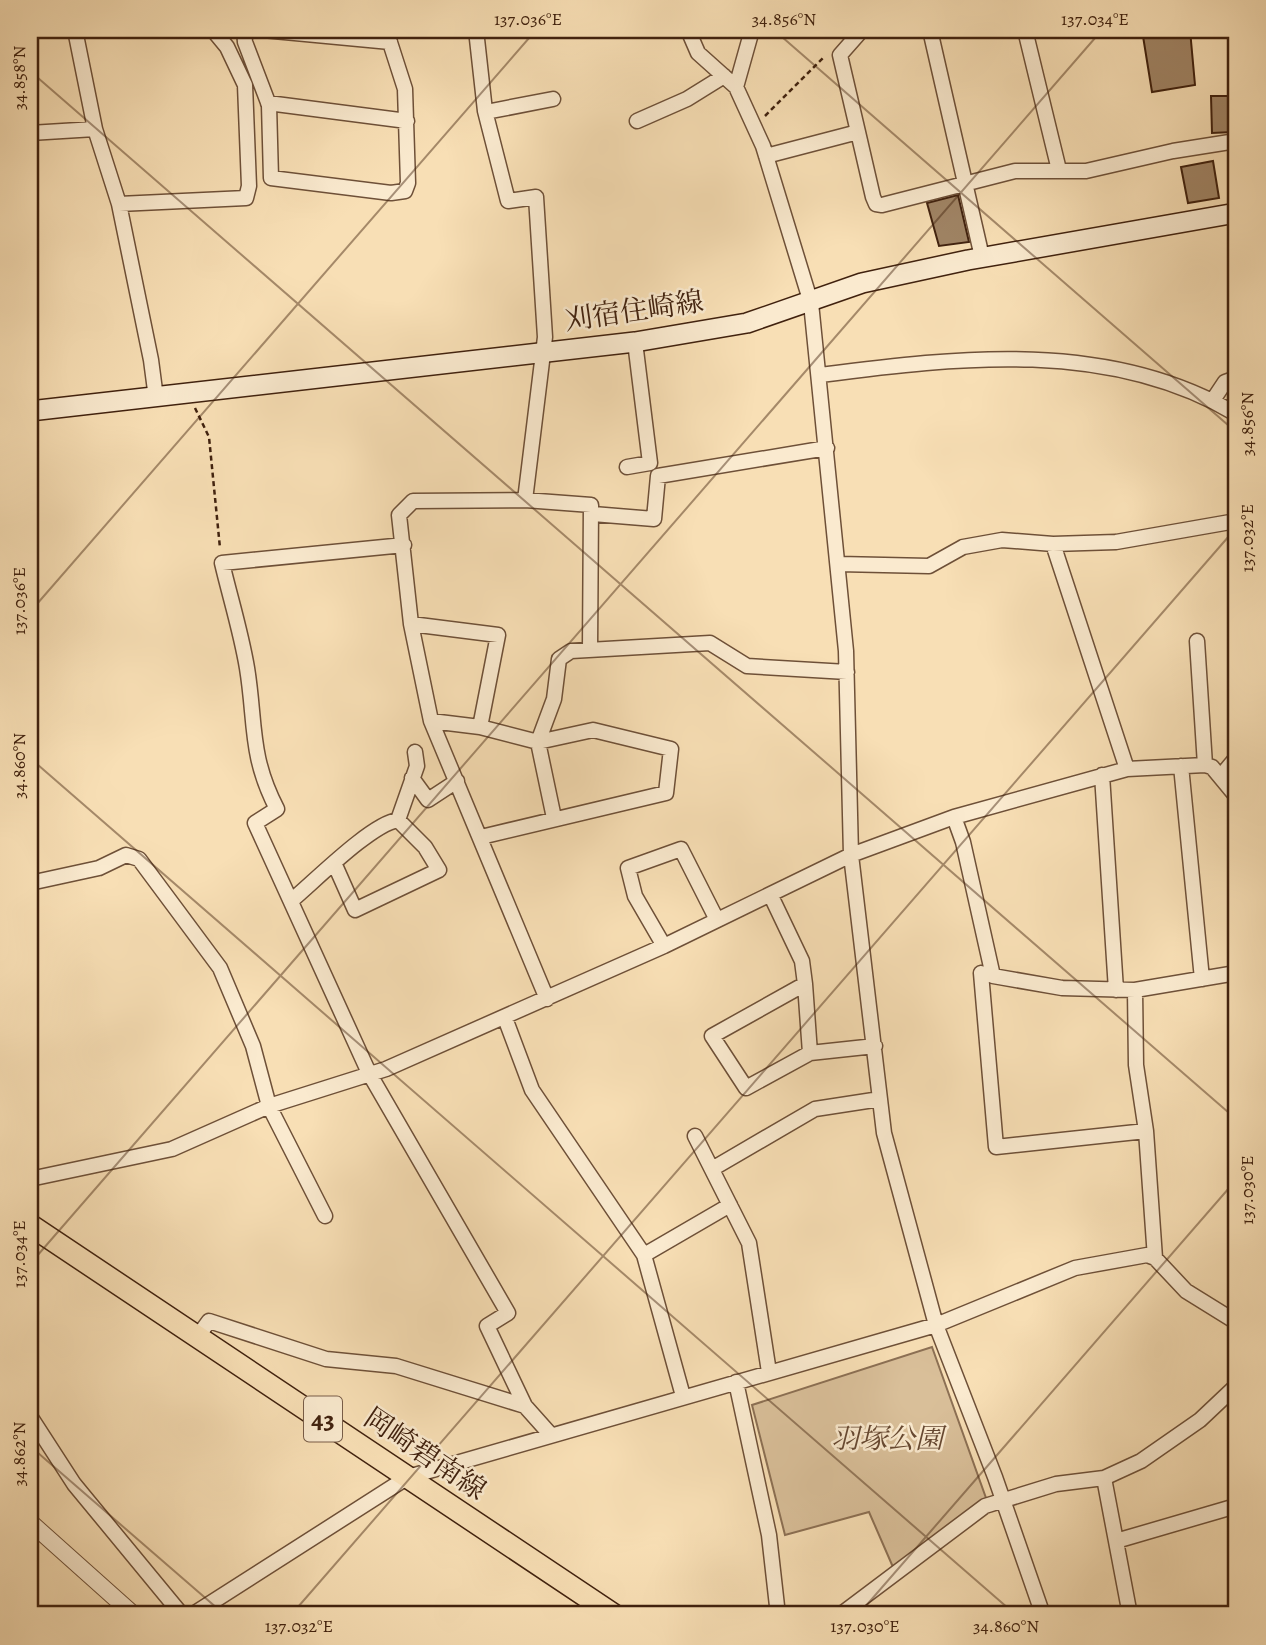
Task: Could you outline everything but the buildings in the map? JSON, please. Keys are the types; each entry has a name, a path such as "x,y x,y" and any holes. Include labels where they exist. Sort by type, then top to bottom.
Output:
{"main road":[{"name":"刈宿住崎線","path":"30,411 635,342 747,323 811,303 862,282 982,257 1236,213"},
{"name":"岡崎碧南線","path":"30,1225 408,1477 606,1613"}],"street":[{"path":"75,30 95,130 119,204 151,360 156,398"},
{"path":"119,204 246,198 249,186 245,85 227,47 213,30"},
{"path":"244,30 245,42 268,103 271,178 391,193 405,191 408,183 405,89 388,36 263,30"},
{"path":"476,30 486,112 508,201 536,197 544,351 525,500"},
{"path":"688,30 698,52 737,87 766,156 811,303 848,672 851,855 880,1098 892,1169 936,1325 1003,1500 1043,1615"},
{"path":"737,87 752,30"},
{"path":"862,30 840,55 876,204 882,205 1015,171 1086,171 1172,151 1236,141"},
{"path":"930,30 982,257"},
{"path":"1025,30 1059,170"},
{"path":"636,121 687,99 724,76"},
{"path":"486,112 553,99"},
{"path":"268,103 407,121"},
{"path":"30,133 95,130"},
{"path":"766,156 859,132"},
{"path":"627,467 650,463 635,342"},
{"path":"820,375 925,362 1072,361 1123,368 1174,384 1213,400 1236,414"},
{"path":"1213,400 1225,382 1236,378"},
{"path":"593,514 654,519 658,476 827,448"},
{"path":"548,999 431,722 411,624 399,514 414,501 525,500 591,505 590,650"},
{"path":"839,564 929,566 963,547 1002,540 1053,544 1116,542 1186,527 1236,521"},
{"path":"1053,544 1127,769"},
{"path":"404,545 222,563 247,668 253,733 261,778 277,808 255,823 369,1073 508,1313 487,1326 525,1406 550,1434"},
{"path":"411,624 498,635 481,727"},
{"path":"1197,641 1205,765"},
{"path":"554,818 538,742 554,699 559,659 572,651 710,643 747,666 848,672"},
{"path":"431,722 481,727 538,742 593,730 671,749 666,793 481,837"},
{"path":"398,820 417,765 415,752"},
{"path":"1221,776 1236,758"},
{"path":"30,1179 172,1149 269,1106 386,1069 664,946 716,918 771,896 851,855 954,817 1127,769 1205,765 1221,776 1236,796"},
{"path":"1181,766 1202,979"},
{"path":"1102,775 1115,990"},
{"path":"412,778 428,800 457,781"},
{"path":"954,817 962,842 980,973 996,1147 1146,1131"},
{"path":"291,901 387,822 398,820"},
{"path":"335,865 355,911 439,870 425,848 398,820"},
{"path":"664,946 635,896 628,868 681,849 716,918"},
{"path":"30,883 99,868 126,855 139,859 220,968 253,1046 269,1106 324,1216"},
{"path":"771,896 802,961 810,1053"},
{"path":"980,973 1062,988 1135,990 1236,973"},
{"path":"805,984 712,1036 746,1088 810,1053 875,1046"},
{"path":"1135,990 1136,1065 1146,1131 1155,1258"},
{"path":"505,1018 532,1090 645,1255 683,1396"},
{"path":"712,1169 815,1109 880,1098"},
{"path":"695,1136 750,1243 769,1372"},
{"path":"645,1255 730,1205"},
{"path":"192,1615 408,1477 936,1325 1074,1268 1147,1255 1155,1258 1186,1291 1236,1322"},
{"path":"198,1336 209,1321 326,1359 396,1366 525,1406"},
{"path":"736,1382 769,1535 778,1615"},
{"path":"840,1615 985,1506 1056,1484 1104,1478 1141,1461 1200,1420 1235,1390"},
{"path":"30,1416 74,1484 182,1615"},
{"path":"1104,1478 1130,1615"},
{"path":"1116,1541 1236,1506"},
{"path":"30,1522 134,1615"}],"path":[{"path":"760,121 829,52 843,49"},
{"path":"193,394 194,405 209,438 214,515 222,563"}],"green space":[{"name":"羽塚公園","path":"932,1347 986,1498 896,1574 869,1512 785,1535 752,1405"}]}
